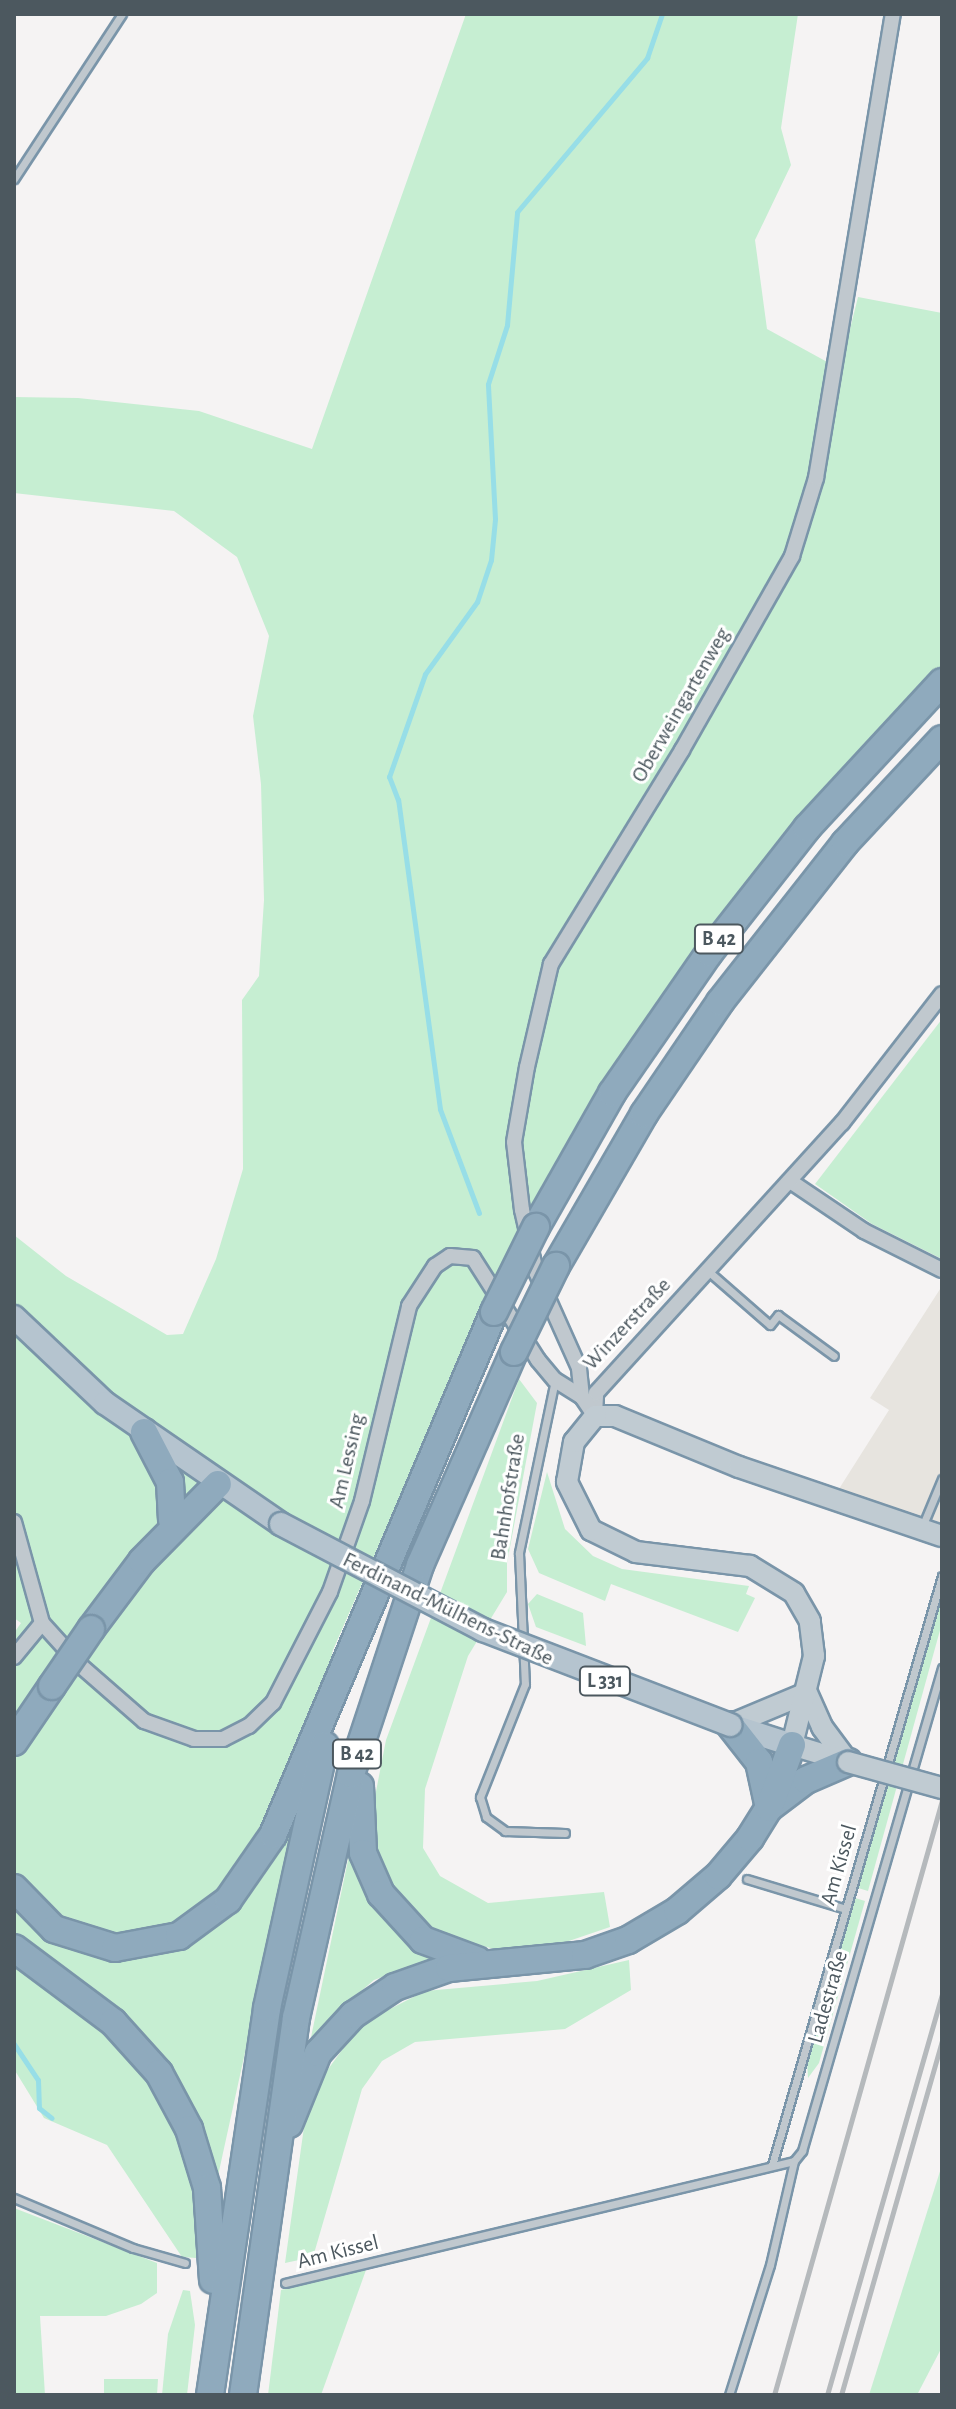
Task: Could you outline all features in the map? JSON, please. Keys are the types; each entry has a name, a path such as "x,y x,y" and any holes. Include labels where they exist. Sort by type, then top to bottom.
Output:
{"highway":[{"name":"B 42","path":"14,1888 54,1929 96,1945 158,1944 196,1926 228,1900 259,1860 347,1662 419,1481 494,1312 536,1227 612,1093 709,953 807,828 942,682"},
{"name":"B 42","path":"243,2395 270,2176 320,1897 366,1725 420,1565 514,1352 556,1266 644,1114 728,991 845,843 942,739"},
{"path":"144,1432 167,1473 166,1530"},
{"path":"14,1742 91,1629 166,1530 218,1484"},
{"name":"B 42","path":"210,2395 267,2008 347,1662"},
{"path":"366,1725 359,1827 381,1894 423,1940 452,1954 492,1963"},
{"path":"730,1725 759,1762 769,1808"},
{"path":"270,2176 318,2053 353,2015 421,1976 492,1963 585,1955 654,1927 700,1893 736,1857 769,1808 792,1745"},
{"path":"769,1808 806,1780 848,1762"},
{"name":"B 42","path":"14,1948 113,2022 159,2073 189,2129 207,2188 217,2335"}],"main road":[{"name":"Ferdinand-Mülhens-Straße","path":"14,1317 144,1432 281,1524 483,1630 730,1725 792,1745"}],"street":[{"name":"Oberweingartenweg","path":"582,1397 579,1368 536,1272 522,1210 514,1142 527,1067 551,964 682,750 792,556 816,478 893,14"},
{"name":"Winzerstraße","path":"792,1745 807,1693 813,1637 794,1593 761,1571 707,1559 636,1552 591,1530 571,1498 568,1460 595,1416 596,1393 790,1181 942,994"},
{"path":"790,1181 864,1231 942,1270"},
{"name":"Am Lessing","path":"14,1522 42,1623 113,1696 144,1721 194,1739 223,1739 249,1726 273,1703 330,1592 362,1501 409,1306 435,1266 450,1256 473,1258 555,1380 582,1397 595,1416"},
{"path":"595,1416 631,1420 739,1467 942,1536"},
{"path":"14,1657 42,1623"},
{"path":"730,1725 807,1693 822,1727 848,1762"},
{"name":"Ferdinand-Mülhens-Straße","path":"792,1745 942,1788"}],"lane":[{"path":"14,179 122,14"},
{"path":"708,1271 770,1325 778,1315 834,1356"},
{"name":"Bahnhofstraße","path":"555,1380 519,1553 525,1684 480,1797 486,1817 505,1831 565,1833"},
{"path":"921,1529 942,1479"},
{"name":"Am Kissel","path":"772,2165 942,1576"},
{"name":"Ladestraße","path":"794,2161 802,2151 942,1668"},
{"path":"747,1879 846,1909"},
{"path":"729,2395 770,2265 794,2161"},
{"name":"Am Kissel","path":"285,2283 794,2161"},
{"path":"14,2198 133,2248 185,2263"}],"shaded area":[{"path":"942,1286 942,1523 837,1492 889,1410 870,1398"}],"green space":[{"path":"466,14 798,14 781,128 791,165 755,240 767,329 840,369 858,297 942,313 942,669 871,742 624,1054 529,1213 487,1297 333,1650 216,2185 198,2219 196,2258 182,2257 107,2145 44,2118 14,2069 14,1633 21,1623 14,1618 14,1235 66,1276 167,1335 183,1334 216,1259 243,1169 242,1000 259,976 264,900 261,784 253,716 269,636 237,557 174,511 14,493 14,397 78,398 199,411 312,449"},
{"path":"942,1019 942,1259 872,1224 815,1184"},
{"path":"519,1379 537,1403 507,1563 507,1592 468,1656 425,1789 423,1848 440,1876 488,1903 604,1892 610,1927 563,1943 497,1950 438,1933 411,1910 390,1884 375,1846 372,1812 386,1740"},
{"path":"547,1472 565,1529 593,1556 622,1569 749,1586 746,1594 755,1598 738,1632 611,1584 605,1601 539,1573 528,1549"},
{"path":"537,1594 583,1613 586,1646 536,1627 528,1604"},
{"path":"942,1595 942,1623 868,1891 855,1887"},
{"path":"351,1846 446,1960 420,1963 374,1980 332,2016 314,2043 310,2042"},
{"path":"852,1897 865,1901 819,2063 808,2078 807,2060"},
{"path":"629,1960 631,1990 565,2029 415,2042 382,2061 362,2089 313,2257 285,2263 304,2127 318,2083 361,2024 425,1991 537,1981"},
{"path":"942,2165 942,2347 917,2395 869,2395"},
{"path":"14,2208 157,2263 157,2293 141,2304 106,2316 40,2316 45,2395 14,2395"},
{"path":"366,2270 321,2395 268,2395 281,2290"},
{"path":"183,2290 190,2291 195,2325 187,2395 162,2395 168,2334"},
{"path":"104,2379 158,2379 157,2395 104,2395"}],"waterway":[{"path":"479,1213 440,1109 398,800 389,777 425,674 477,602 491,560 495,519 488,384 507,325 517,212 647,58 662,14"},
{"path":"14,2044 38,2080 39,2108 52,2118"}],"railway":[{"path":"774,2395 942,1800"},
{"path":"827,2395 942,1993"},
{"path":"841,2395 942,2040"}]}
